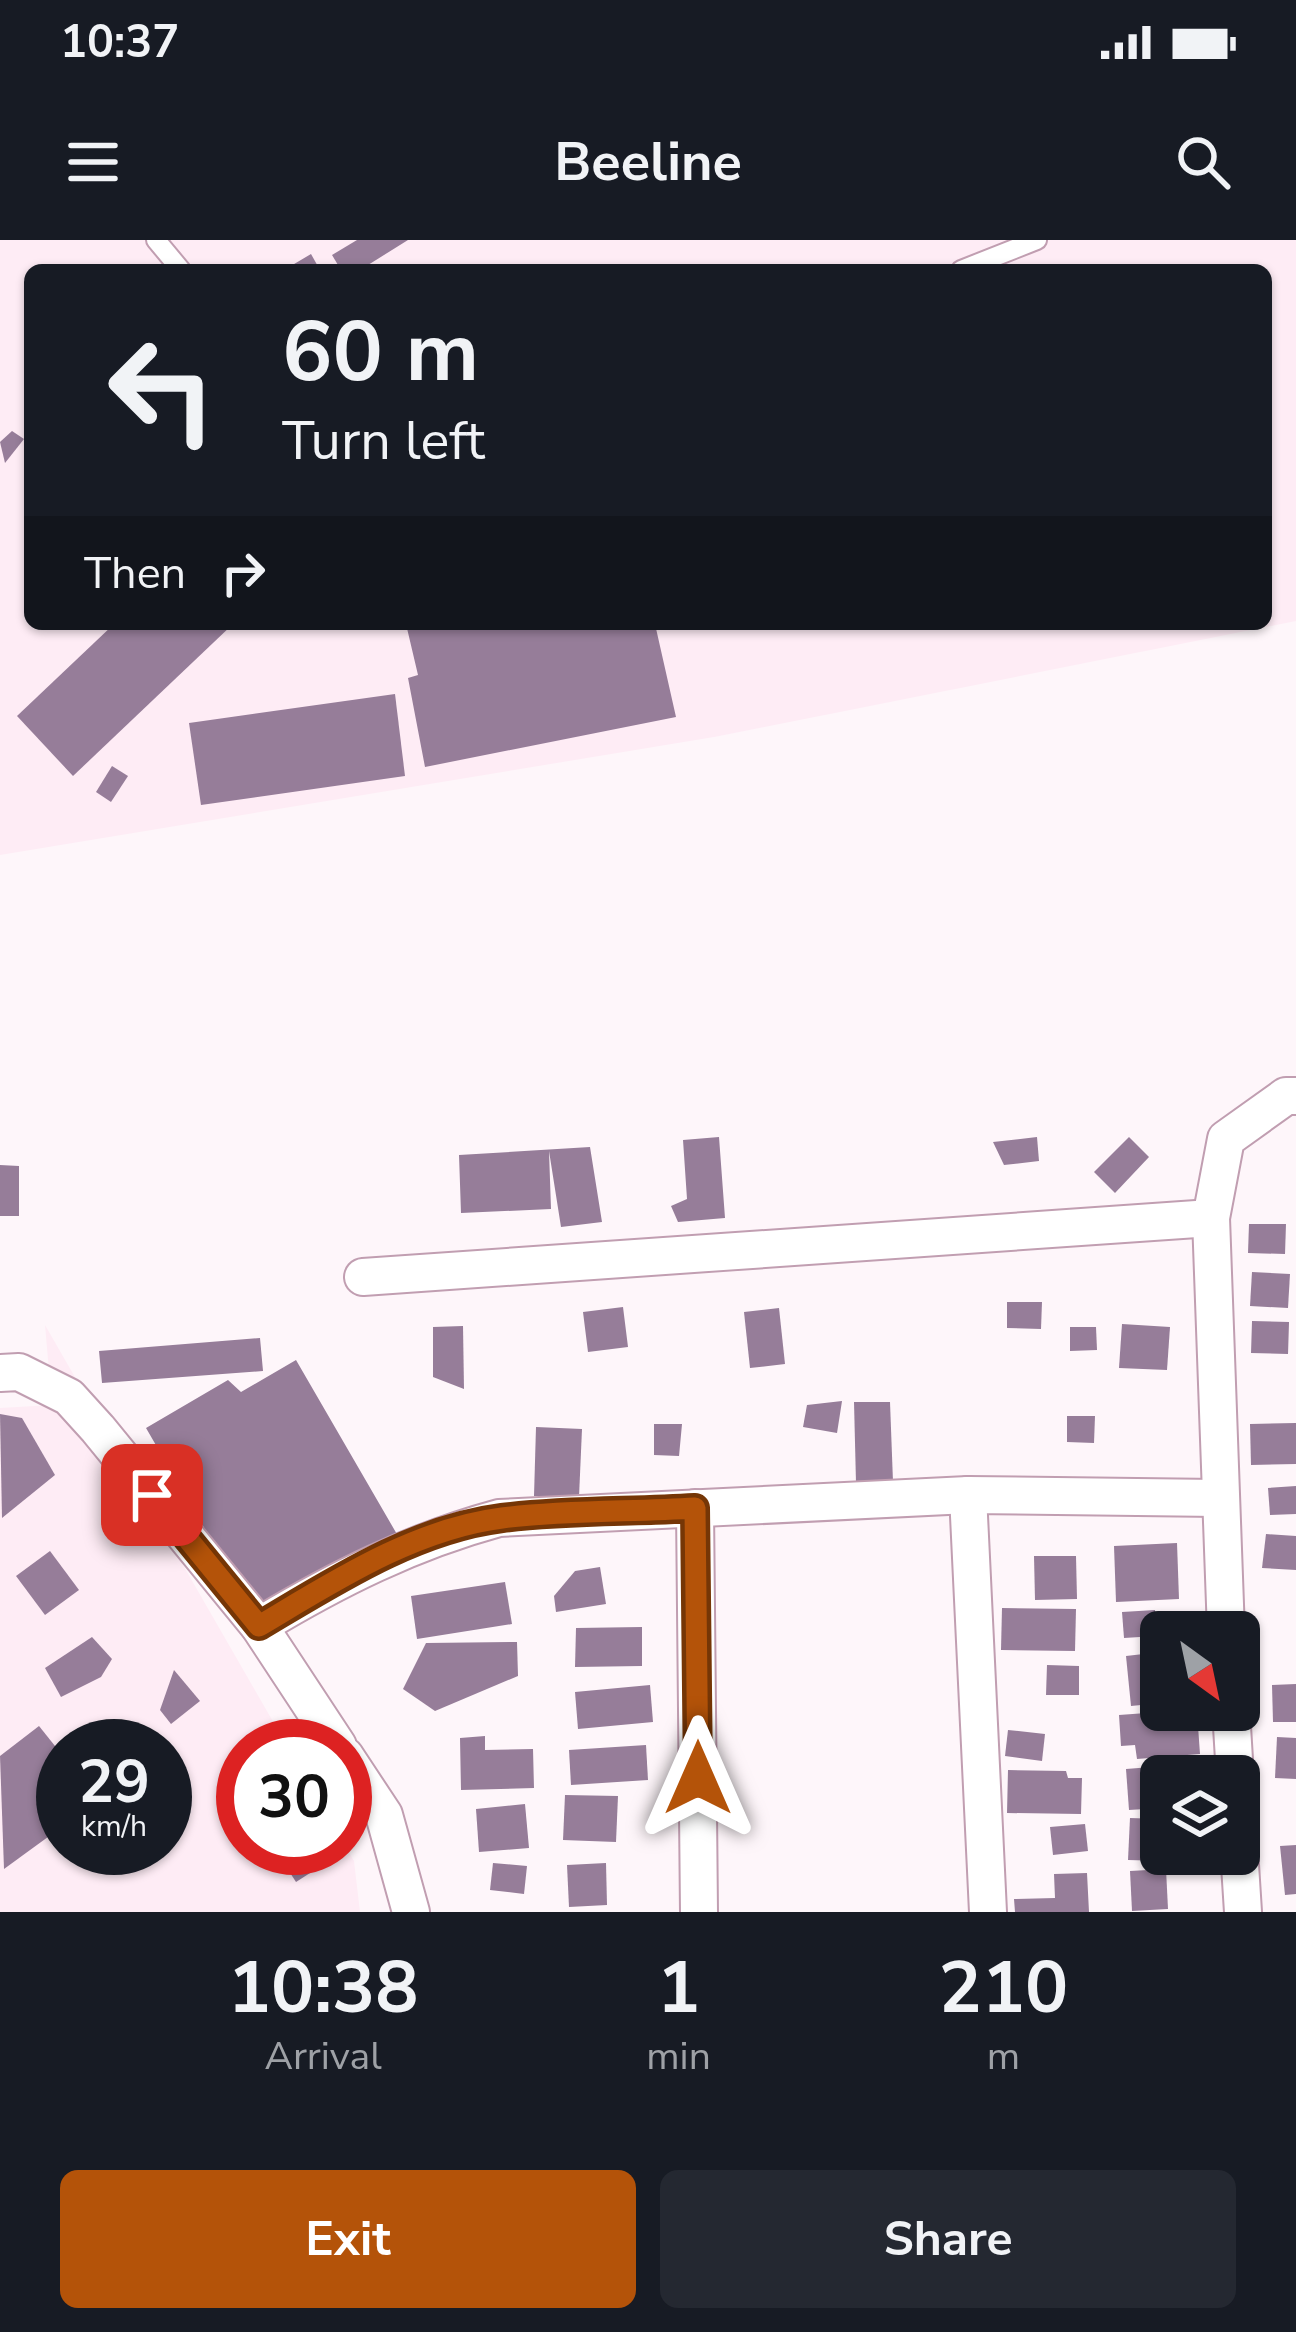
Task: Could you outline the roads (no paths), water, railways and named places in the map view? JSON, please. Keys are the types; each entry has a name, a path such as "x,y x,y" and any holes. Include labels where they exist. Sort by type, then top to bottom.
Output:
{"street":[{"path":"1225,1611 1210,1218 1226,1139 1286,1096 1296,1096"},
{"path":"363,1277 1210,1218"},
{"path":"0,1373 20,1372 68,1397 259,1626 320,1719"},
{"path":"259,1626 365,1566 428,1538 499,1518 968,1495 1218,1498"},
{"path":"968,1495 988,1912"},
{"path":"695,1508 699,1912"},
{"path":"372,1797 384,1815 411,1912"},
{"path":"1241,1875 1243,1912"}],"lane":[{"path":"155,240 177,264"},
{"path":"976,264 1037,240"}]}
